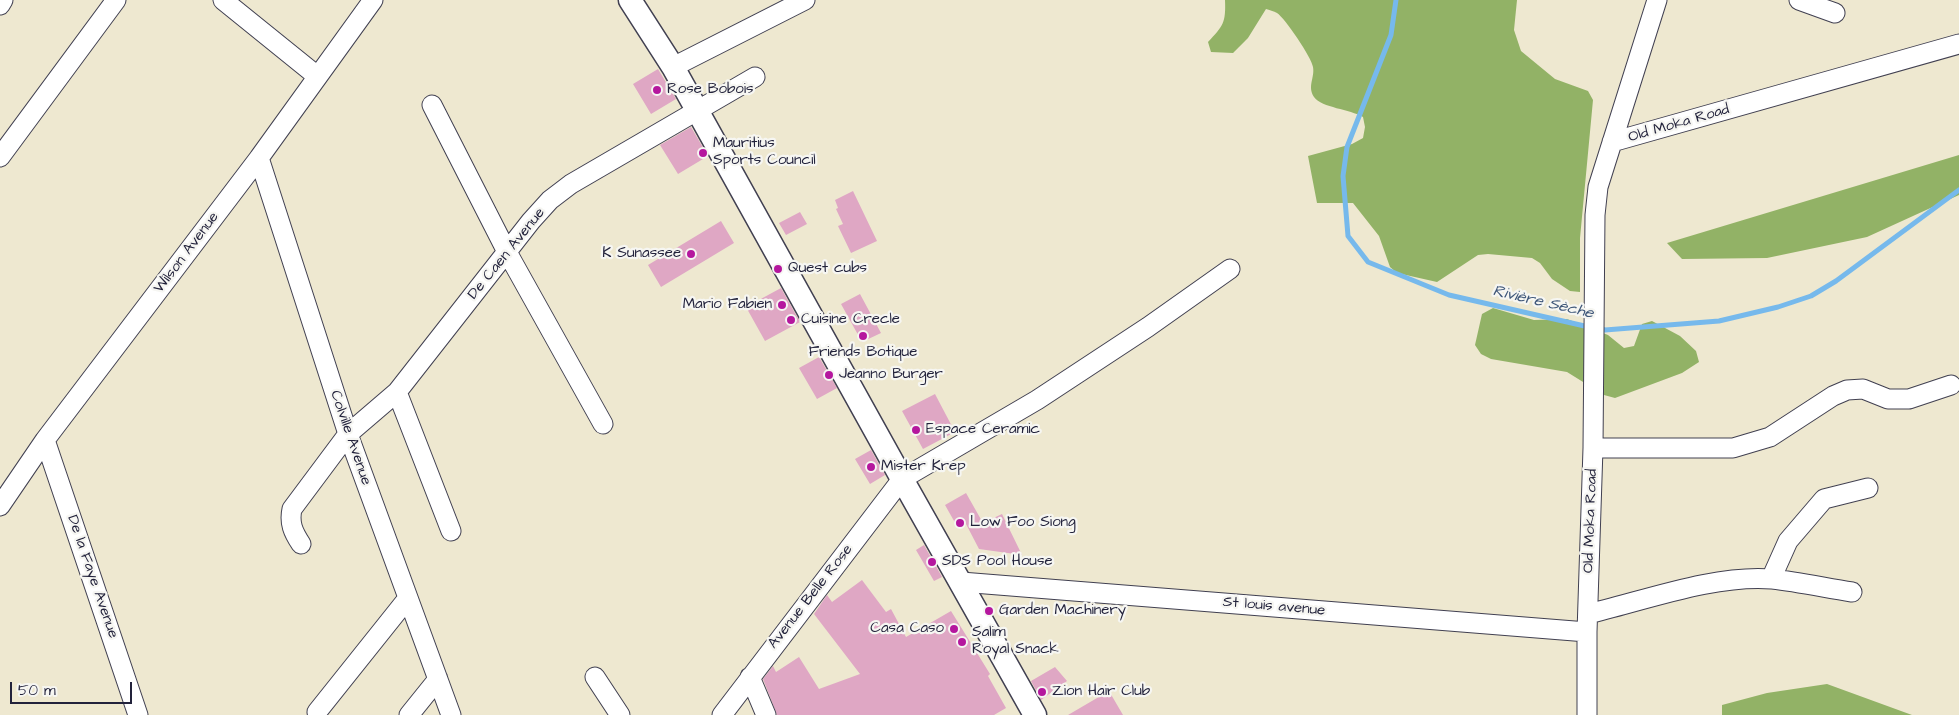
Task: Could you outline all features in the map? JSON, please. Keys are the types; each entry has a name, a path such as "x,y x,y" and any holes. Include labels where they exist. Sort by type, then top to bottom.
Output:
{"main road":[{"path":"630,0 673,67 1035,715"}],"street":[{"path":"0,4 3,0"},
{"path":"0,157 116,0"},
{"path":"223,0 317,76"},
{"name":"Wilson Avenue","path":"0,506 45,440 259,158 373,0"},
{"path":"673,67 805,0"},
{"path":"1612,142 1657,0"},
{"path":"1799,0 1835,13"},
{"name":"Old Moka Road","path":"1587,715 1587,623 1593,448 1595,215 1598,187 1612,142 1959,44"},
{"name":"De Caen Avenue","path":"301,544 293,531 290,520 292,509 348,434 397,392 531,221 550,200 571,184 755,77"},
{"path":"432,105 507,252 603,424"},
{"name":"Colville Avenue","path":"259,158 348,434 451,715"},
{"path":"902,479 1037,400 1148,327 1230,269"},
{"path":"1593,448 1733,448 1770,437 1833,396 1847,390 1863,389 1888,399 1909,399 1951,385"},
{"path":"397,392 451,531"},
{"name":"De la Faye Avenue","path":"45,440 138,715"},
{"name":"Avenue Belle Rose","path":"722,715 902,479"},
{"path":"1772,579 1788,541 1824,500 1868,488"},
{"name":"St louis avenue","path":"960,582 1587,623 1694,586 1740,580 1772,579 1852,592"},
{"path":"317,712 408,598"},
{"path":"595,677 620,715"},
{"path":"750,677 766,715"},
{"path":"409,715 438,679"}],"green space":[{"path":"1225,0 1517,0 1514,30 1521,51 1555,79 1588,91 1593,100 1580,238 1580,292 1570,291 1552,279 1540,263 1532,258 1488,254 1478,255 1437,282 1397,273 1390,267 1379,236 1353,203 1317,203 1308,156 1352,144 1363,138 1365,127 1363,117 1323,104 1314,97 1311,89 1313,67 1311,62 1292,30 1277,13 1266,9 1248,38 1233,53 1211,52 1208,42 1222,24 1225,14"},
{"path":"1959,155 1959,195 1867,237 1767,258 1682,259 1667,243"},
{"path":"1493,308 1534,320 1567,319 1608,335 1624,348 1634,346 1642,324 1652,321 1680,336 1696,351 1699,362 1682,373 1615,398 1604,395 1567,372 1491,359 1481,354 1475,345 1482,314"},
{"path":"1827,684 1912,715 1722,715 1722,705 1767,693"}],"building":[{"name":"Rose Bobois","path":"658,69 676,99 651,114 633,84"},
{"path":"691,127 708,156 678,174 660,145"},
{"path":"853,191 877,241 851,253 838,226 843,224 836,209 838,208 835,200"},
{"path":"800,212 807,224 786,235 779,223"},
{"name":"K Sunassee","path":"721,221 734,243 661,287 648,265"},
{"path":"781,288 800,322 765,341 746,307"},
{"path":"860,294 881,333 862,342 841,304"},
{"path":"819,357 837,388 817,399 799,368"},
{"path":"935,394 955,432 923,449 902,411"},
{"name":"Mister Krep","path":"871,450 885,475 870,484 855,459"},
{"path":"966,493 983,523 1002,514 1022,555 979,549 966,524 958,528 945,505"},
{"path":"924,545 942,577 934,581 916,550"},
{"path":"862,580 886,612 891,609 906,637 951,611 990,674 988,676 1006,708 994,715 777,715 763,679 773,666 776,672 799,657 819,689 860,674 814,614 827,595 832,602"},
{"name":"Zion Hair Club","path":"1055,667 1067,681 1041,700 1031,681"},
{"path":"1109,691 1123,715 1068,715"}],"waterway":[{"name":"Rivière Sèche","path":"1396,0 1391,35 1347,147 1343,176 1348,236 1368,262 1449,295 1589,327"},
{"name":"Rivière Sèche","path":"1598,328 1605,330 1719,321 1778,307 1811,296 1836,281 1959,190"}],"place":[{"name":"Rose Bobois","path":"657,90"},
{"name":"Mauritius Sports Council","path":"703,153"},
{"name":"K Sunassee","path":"691,254"},
{"name":"Quest cubs","path":"778,269"},
{"name":"Mario Fabien","path":"782,305"},
{"name":"Cuisine Crecle","path":"791,320"},
{"name":"Friends Botique","path":"863,336"},
{"name":"Jeanno Burger","path":"829,375"},
{"name":"Espace Ceramic","path":"916,430"},
{"name":"Mister Krep","path":"871,467"},
{"name":"Low Foo Siong","path":"960,523"},
{"name":"SDS Pool House","path":"932,562"},
{"name":"Garden Machinery","path":"989,611"},
{"name":"Casa Caso","path":"954,629"},
{"name":"Salim Royal Snack","path":"962,642"},
{"name":"Zion Hair Club","path":"1042,692"}]}
